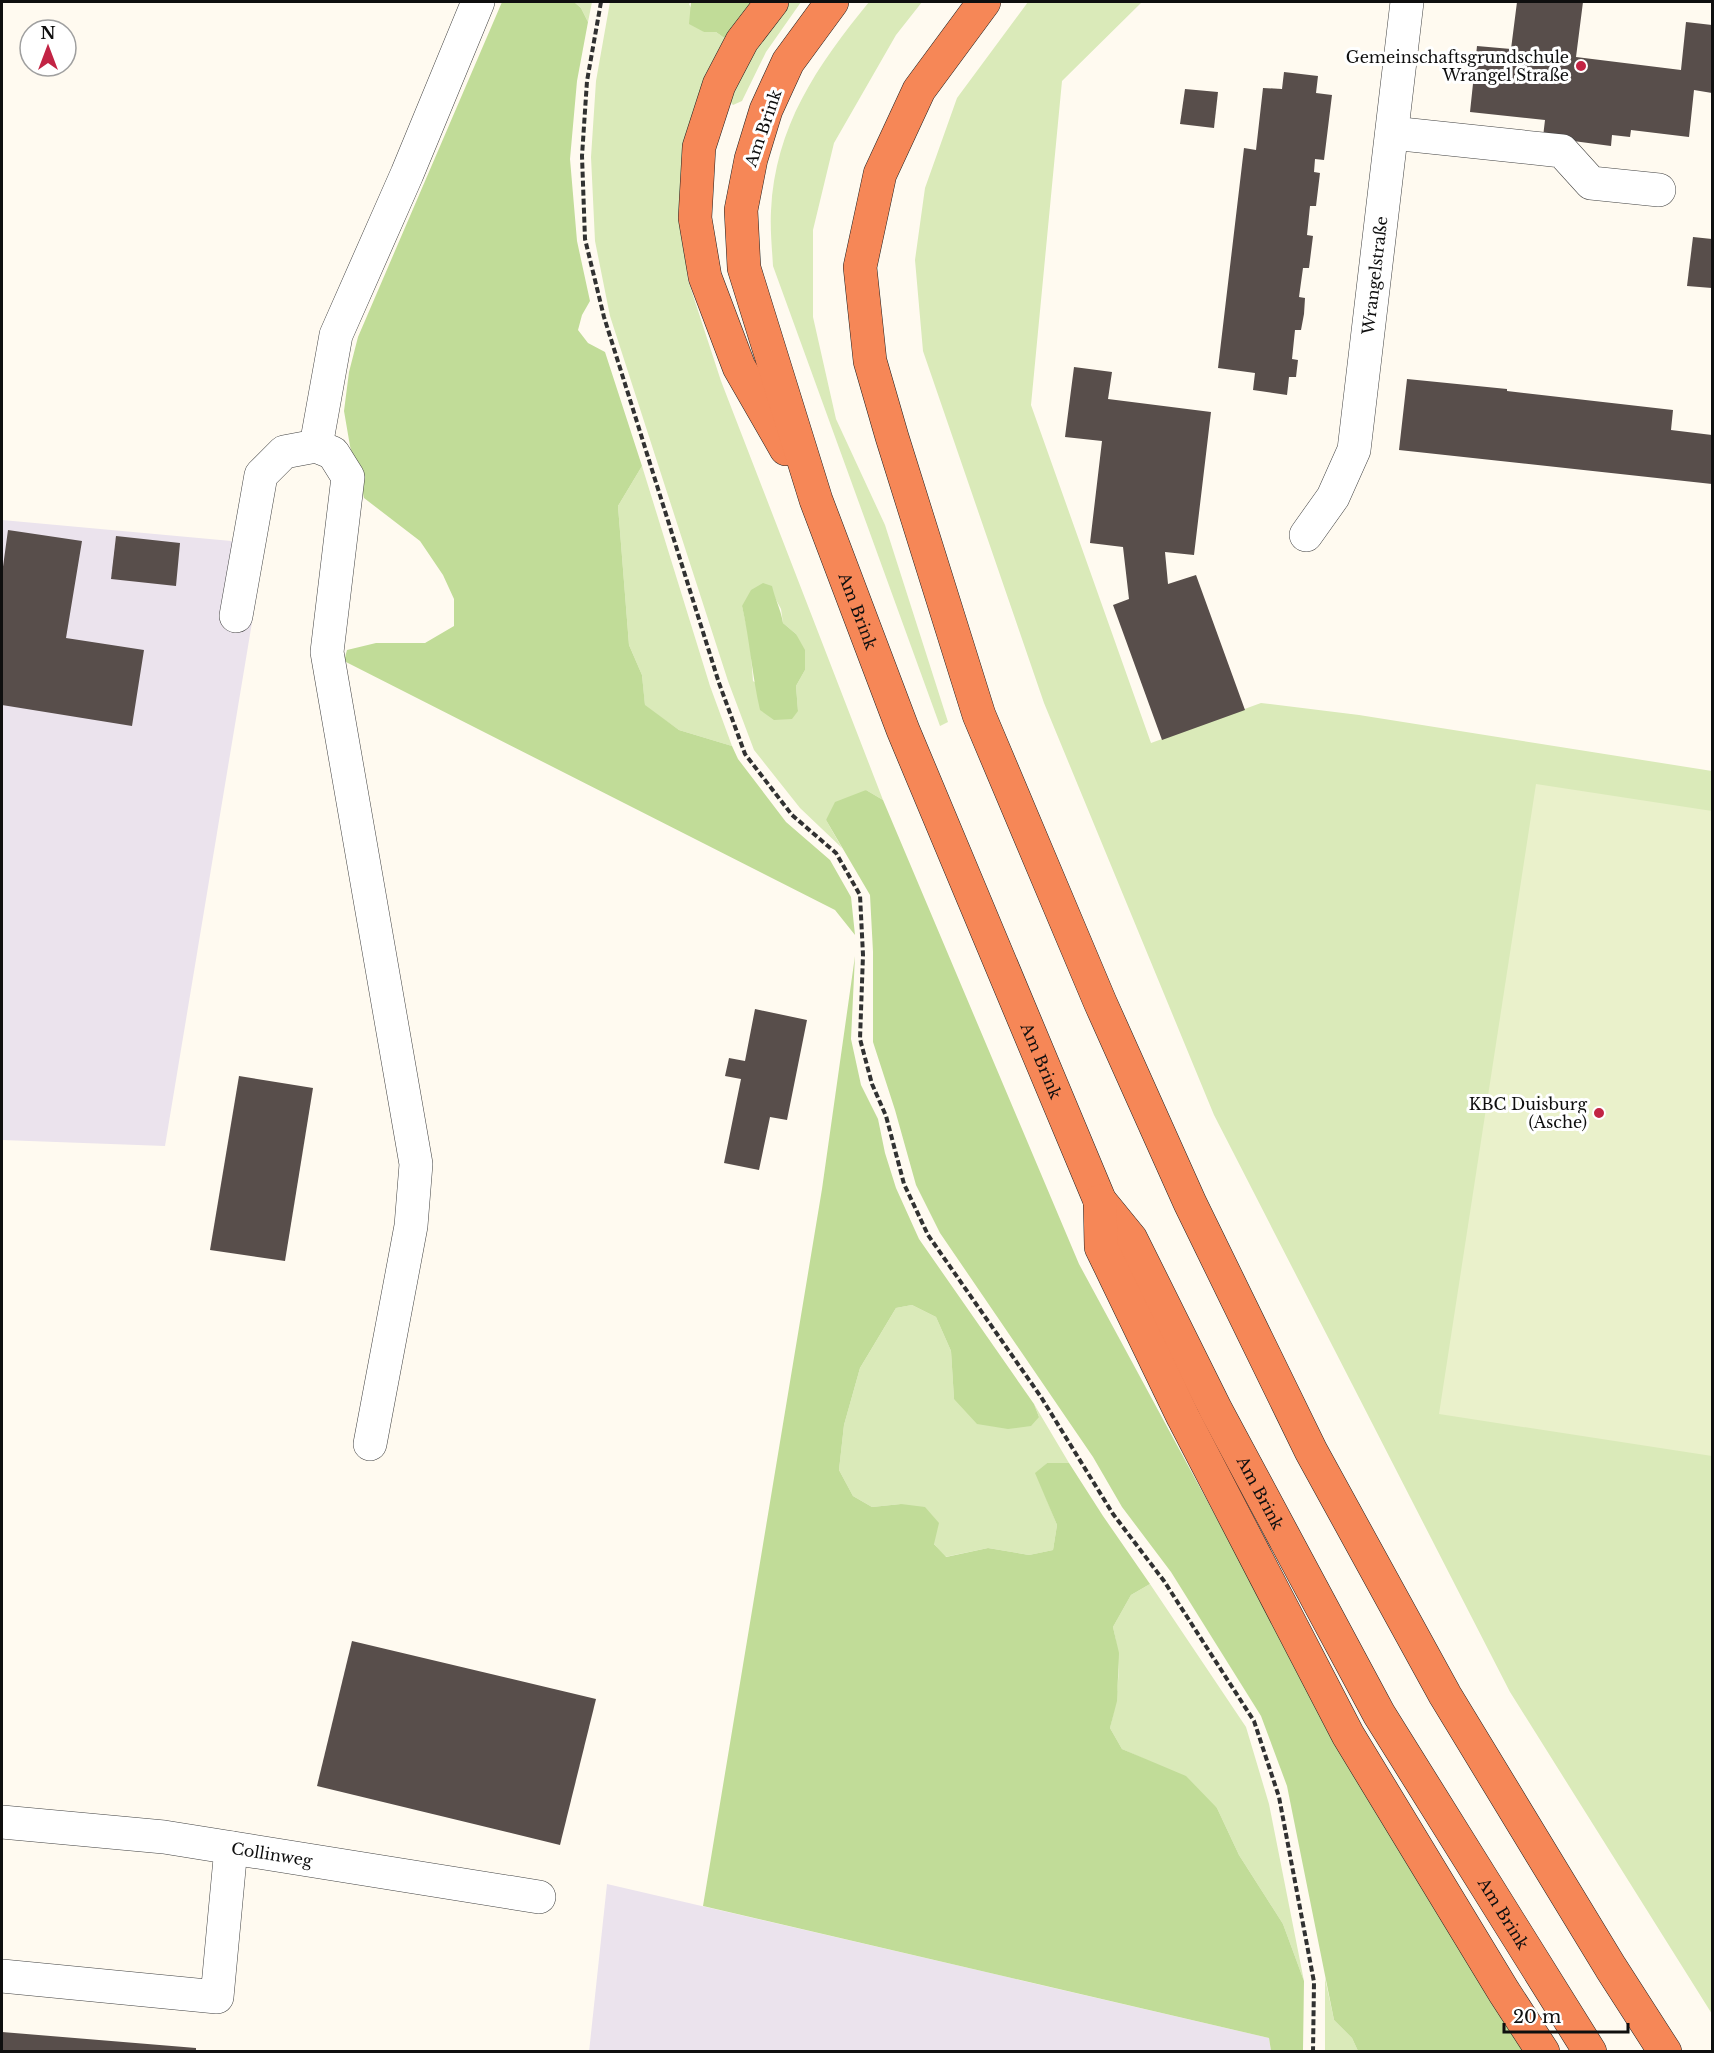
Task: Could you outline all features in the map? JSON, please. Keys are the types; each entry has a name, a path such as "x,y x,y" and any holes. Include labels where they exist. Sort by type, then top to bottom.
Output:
{"highway":[{"path":"772,2 742,41 719,85 699,147 695,218 705,277 738,367 816,500"},
{"name":"Am Brink","path":"832,2 788,62 766,110 751,159 741,210 744,268 816,500 903,730 1100,1201 1131,1239 1216,1410 1379,1714 1590,2052"},
{"path":"984,2 919,90 880,174 861,267 870,361 891,437 979,715 1100,1002 1190,1203 1311,1451 1444,1695 1665,2052"},
{"path":"1100,1201 1101,1247 1183,1417 1348,1735 1543,2052"}],"street":[{"path":"316,446 336,334 407,174 478,2"},
{"name":"Wrangelstraße","path":"1306,534 1333,497 1354,450 1407,2"},
{"path":"1392,133 1562,151 1591,183 1659,190"},
{"path":"236,616 261,474 284,452 316,446 333,453 348,477 327,652 416,1164 411,1226 370,1444"},
{"name":"Collinweg","path":"2,1822 164,1837 539,1897"},
{"path":"2,1976 217,1997 231,1848"}],"path":[{"path":"601,2 587,81 582,156 585,239 604,316 719,684 745,754 792,815 836,853 860,895 863,955 861,1039 872,1084 886,1116 904,1184 928,1235 1041,1397 1113,1514 1164,1581 1254,1721 1279,1797 1314,1982 1313,2052"}],"shaded area":[{"path":"2,520 265,544 165,1146 2,1140"},
{"path":"607,1884 1269,2038 1271,2051 589,2052"}],"green space":[{"path":"502,2 574,2 581,8 588,22 577,81 570,159 577,241 590,301 582,315 578,330 588,343 605,352 642,466 618,506 629,645 642,675 645,705 679,730 732,746 738,759 786,822 830,860 851,897 855,935 835,910 344,661 347,650 376,643 425,643 454,626 454,599 443,575 420,541 364,498 350,446 344,411 349,372 358,337"},
{"path":"574,2 592,2 588,22 581,8"},
{"path":"610,2 691,2 689,4 704,32 716,32 723,37 729,37 681,219 688,280 721,381 883,800 866,790 826,820 842,848 800,808 754,750 728,681 610,316 595,241 591,157 596,81","holes":["774,596 781,609 783,623 796,634 805,670 796,686 798,711 753,681 750,641 742,606"]},
{"path":"691,2 755,2 729,37 723,37 716,32 704,32 689,24"},
{"path":"787,2 801,2 766,52 742,101 733,105 729,101 754,48"},
{"path":"869,2 922,2 896,35 834,143 813,230 813,317 836,419 885,525 948,722 940,726 773,266 771,218 774,180 790,124 816,74"},
{"path":"1028,2 1142,2 1062,81 1031,405 1151,743 1261,703 1359,715 1712,771 1712,2014 1510,1692 1214,1115 1044,703 923,351 915,260 925,188 957,98"},
{"path":"642,466 710,686 732,746 679,730 645,706 642,675 629,645 618,506"},
{"path":"763,583 772,586 783,623 796,634 805,650 805,670 796,686 798,711 792,719 774,720 760,710 742,606 751,590"},
{"name":"KBC Duisburg (Asche)","path":"1536,784 1712,811 1712,1456 1439,1414"},
{"path":"866,790 883,800 1079,1264 1342,1750 1533,2051 1358,2051 1352,2038 1334,2020 1287,1786 1261,1716 1171,1572 1122,1507 1093,1457 940,1233 916,1185 873,1042 873,952 870,895 826,820 835,802"},
{"path":"855,956 851,1039 861,1085 878,1119 885,1153 896,1188 919,1239 1034,1404 1039,1417 1031,1426 1008,1429 977,1424 954,1399 951,1351 936,1317 912,1305 896,1308 860,1368 844,1425 839,1470 853,1496 872,1507 901,1504 925,1507 939,1523 934,1544 946,1557 988,1548 1029,1555 1053,1550 1057,1525 1035,1473 1047,1463 1069,1463 1150,1584 1131,1595 1113,1627 1119,1653 1117,1701 1110,1728 1122,1749 1186,1776 1217,1808 1239,1855 1283,1924 1304,1981 1303,2051 1271,2051 1269,2038 703,1906 822,1189"},
{"path":"912,1305 936,1317 951,1351 954,1399 1039,1417 1034,1404 1069,1463 1047,1463 1036,1473 1057,1525 1053,1550 1029,1555 988,1548 945,1557 901,1504 872,1507 853,1496 839,1470 844,1425 860,1368 896,1308"},
{"path":"1150,1584 1246,1727 1269,1804 1304,1981 1283,1924 1239,1855 1217,1808 1151,1762 1122,1749 1110,1728 1116,1702 1118,1678 1118,1653 1113,1627 1131,1595"},
{"path":"1325,1978 1334,2020 1352,2038 1358,2051 1325,2051"}],"building":[{"path":"1517,2 1583,2 1576,57 1681,70 1686,22 1712,25 1712,93 1694,90 1689,137 1631,130 1630,137 1612,135 1611,146 1543,137 1545,120 1470,112 1477,46 1511,49"},
{"path":"1284,72 1318,76 1316,93 1332,95 1324,160 1315,159 1314,172 1320,173 1316,206 1310,206 1307,235 1313,236 1309,268 1303,268 1299,297 1305,298 1304,314 1301,330 1295,330 1292,359 1298,360 1296,377 1289,377 1287,395 1253,390 1255,373 1218,368 1244,148 1256,150 1263,88 1282,89"},
{"path":"1185,89 1218,92 1214,128 1180,124"},
{"path":"1693,237 1712,239 1712,288 1687,286"},
{"path":"1074,367 1112,372 1108,399 1211,412 1194,555 1165,552 1168,584 1196,575 1245,710 1162,740 1113,605 1129,599 1123,547 1090,543 1102,441 1065,437"},
{"path":"1407,379 1673,410 1671,430 1712,435 1712,484 1399,450"},
{"path":"8,530 82,541 66,638 144,650 132,726 2,705 2,574"},
{"path":"116,536 180,543 176,586 111,579"},
{"path":"755,1009 807,1020 787,1120 770,1117 759,1170 724,1163 741,1079 725,1076 729,1058 745,1061"},
{"path":"239,1076 313,1088 285,1261 210,1250"},
{"path":"352,1641 596,1699 560,1845 317,1786"},
{"path":"2,2032 196,2048 196,2052 2,2052"}],"place":[{"name":"Gemeinschaftsgrundschule Wrangel Straße","path":"1581,66"},
{"name":"KBC Duisburg (Asche)","path":"1599,1113"}]}
